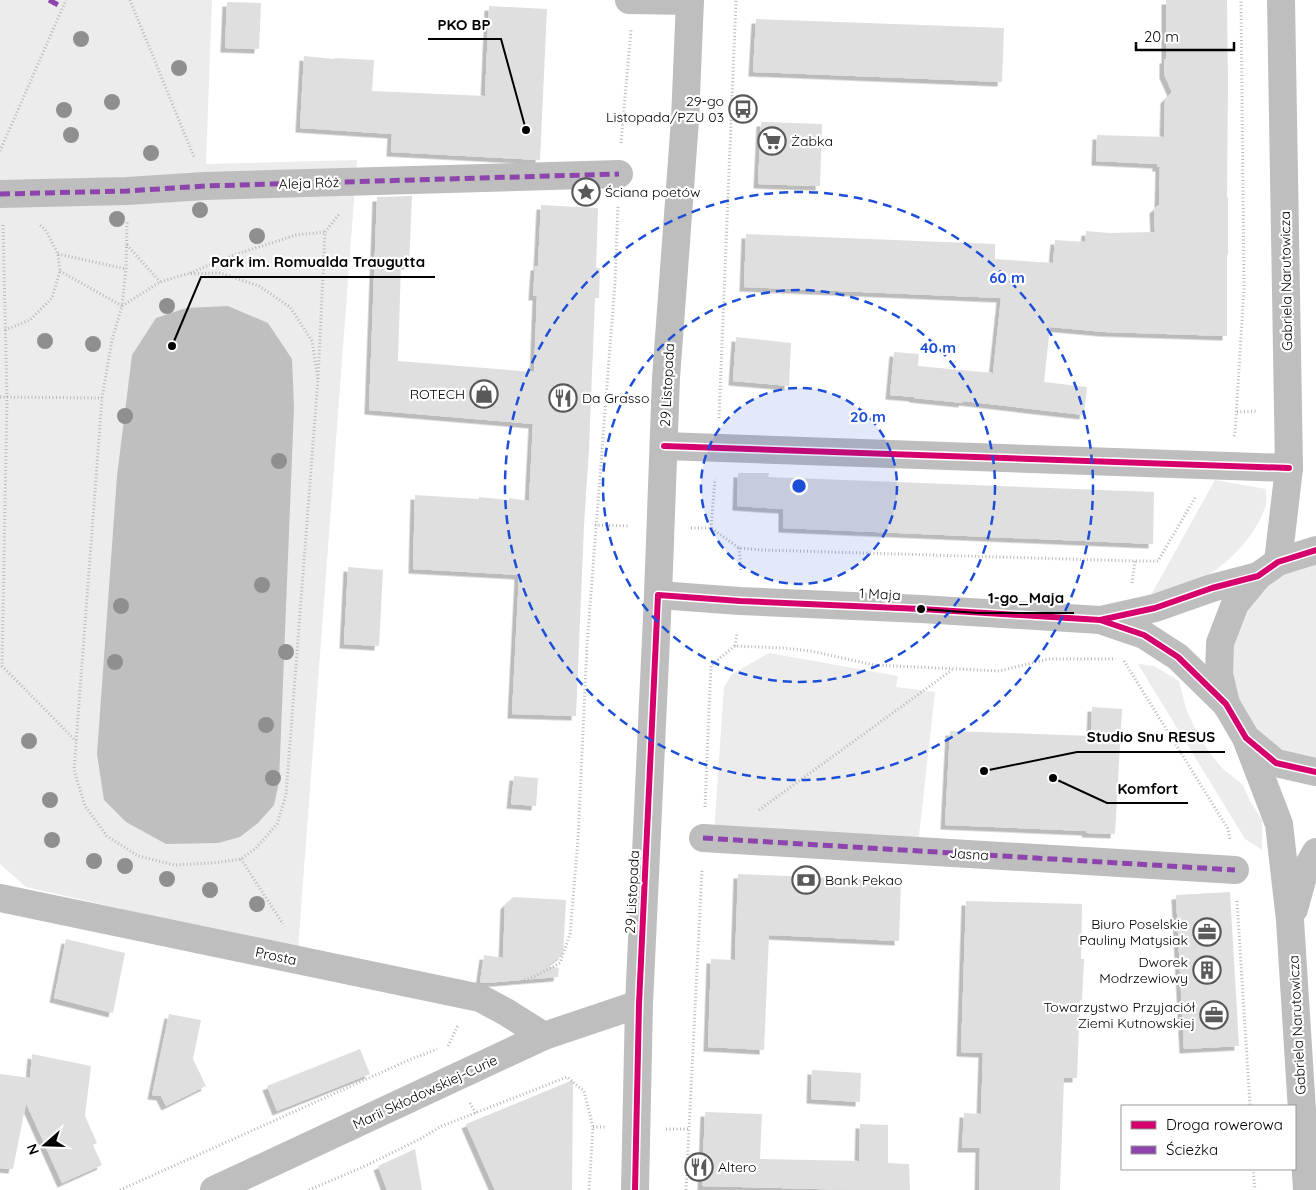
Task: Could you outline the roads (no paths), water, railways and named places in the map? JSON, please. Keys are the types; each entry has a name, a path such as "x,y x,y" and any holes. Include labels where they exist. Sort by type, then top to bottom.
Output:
{"street":[{"path":"629,0 690,1"},
{"name":"Gabriela Narutowicza","path":"1268,569 1289,468 1281,0"},
{"name":"29 Listopada","path":"635,1190 639,1004 666,378 685,120 690,1"},
{"name":"Aleja Róż","path":"10,194 127,191 205,186 619,174"},
{"path":"664,446 1289,468"},
{"name":"1 Maja","path":"1100,620 1155,608 1268,569 1316,550"},
{"path":"1268,569 1235,604 1220,643 1219,674 1226,704 1246,738 1276,763 1316,772"},
{"name":"1 Maja","path":"658,595 740,601 922,608 1100,620 1144,635 1178,657 1226,704"},
{"name":"Gabriela Narutowicza","path":"1246,738 1279,824 1290,920 1307,1190"},
{"name":"Jasna","path":"712,838 1235,870"},
{"name":"Gabriela Narutowicza","path":"1290,920 1304,873 1316,852"},
{"name":"Prosta","path":"0,898 480,998 544,1036"},
{"name":"Marii Skłodowskiej-Curie","path":"214,1190 245,1183 544,1036 639,1004"}],"place":[{"name":"29-go Listopada/PZU 03","path":"743,109"},
{"name":"PKO BP","path":"526,130"},
{"name":"Żabka","path":"772,141"},
{"name":"Ściana poetów","path":"586,192"},
{"name":"Park im. Romualda Traugutta","path":"172,346"},
{"name":"ROTECH","path":"484,394"},
{"name":"Da Grasso","path":"563,398"},
{"name":"1-go_Maja","path":"921,609"},
{"name":"Studio Snu RESUS","path":"984,771"},
{"name":"Komfort","path":"1053,778"},
{"name":"Bank Pekao","path":"806,880"},
{"name":"Biuro Poselskie Pauliny Matysiak","path":"1207,932"},
{"name":"Dworek Modrzewiowy","path":"1207,970"},
{"name":"Towarzystwo Przyjaciół Ziemi Kutnowskiej","path":"1214,1015"},
{"name":"Altero","path":"699,1167"}]}
